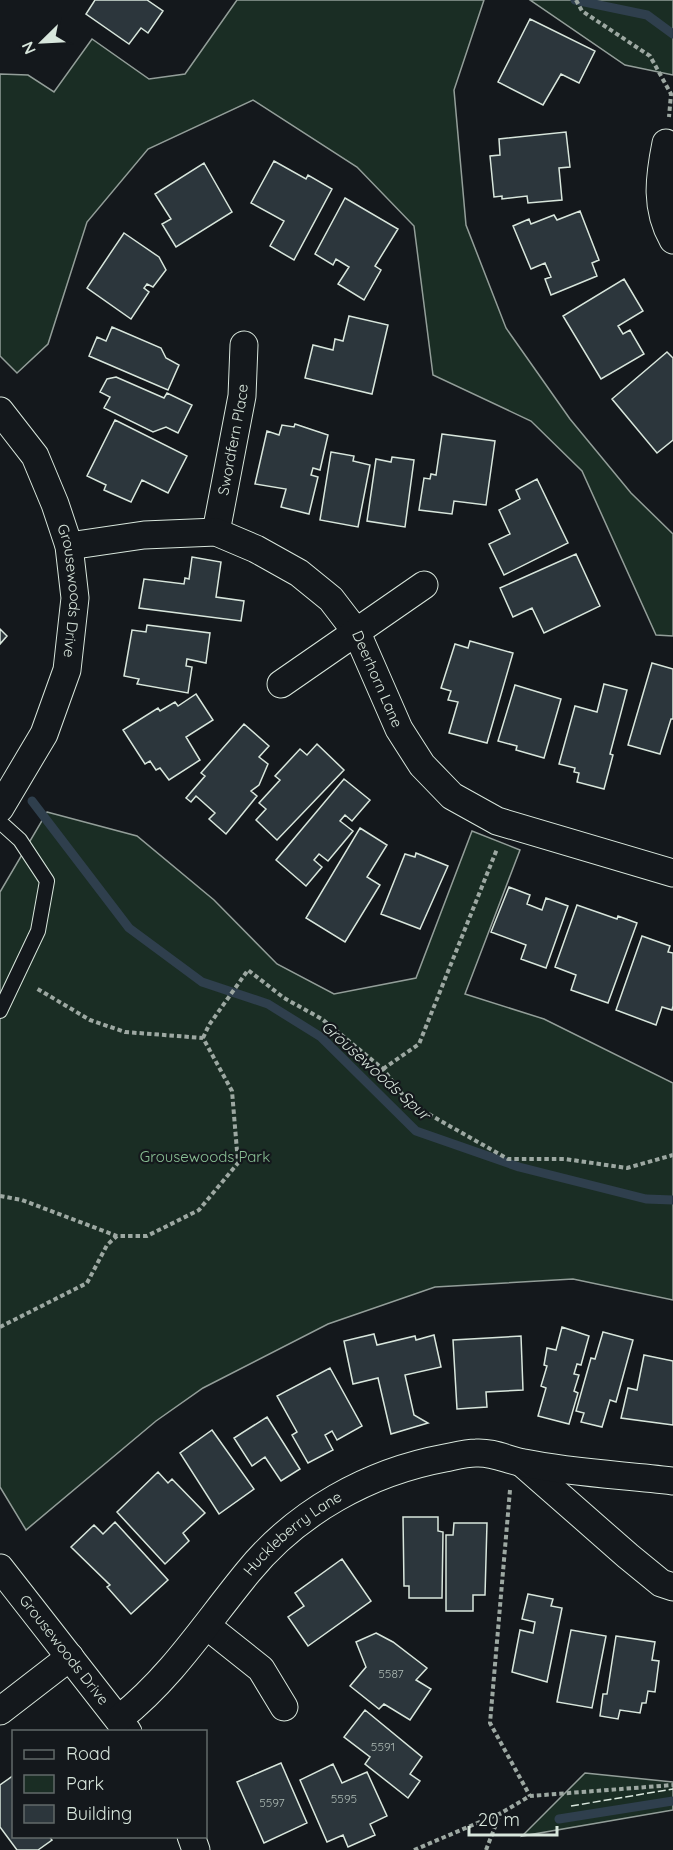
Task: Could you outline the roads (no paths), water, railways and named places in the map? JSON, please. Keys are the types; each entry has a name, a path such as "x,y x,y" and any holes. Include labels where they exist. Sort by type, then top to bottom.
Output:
{"street":[{"path":"666,143 659,177 659,203 673,240"},
{"name":"Swordfern Place","path":"216,532 242,396 244,345"},
{"name":"Grousewoods Drive","path":"0,411 35,456 55,504 69,546 75,598 67,670 44,734 0,808"},
{"name":"Deerhorn Lane","path":"69,546 144,535 216,532 256,549 299,573 331,599 357,633 399,729 422,765 452,796 507,824 673,873"},
{"path":"281,684 424,585"},
{"name":"Huckleberry Lane","path":"124,1725 142,1701 177,1665 249,1570 305,1517 343,1494 388,1473 426,1461 474,1452 498,1454 518,1461 673,1481"},
{"name":"Huckleberry Lane","path":"518,1461 661,1583 673,1587"},
{"name":"Grousewoods Drive","path":"0,1568 124,1725"},
{"path":"207,1626 261,1669 284,1707"},
{"path":"0,1711 70,1657"}],"lane":[{"path":"0,822 20,840 47,881 38,931 0,1011"}],"waterway":[{"path":"575,0 647,15 673,34"},
{"name":"Grousewoods Spur","path":"32,801 129,928 202,982 268,1004 321,1037 416,1131 519,1167 646,1199 673,1200"},
{"path":"559,1819 673,1801"}],"park label":[{"name":"Grousewoods Park","path":"205,1157"}]}
